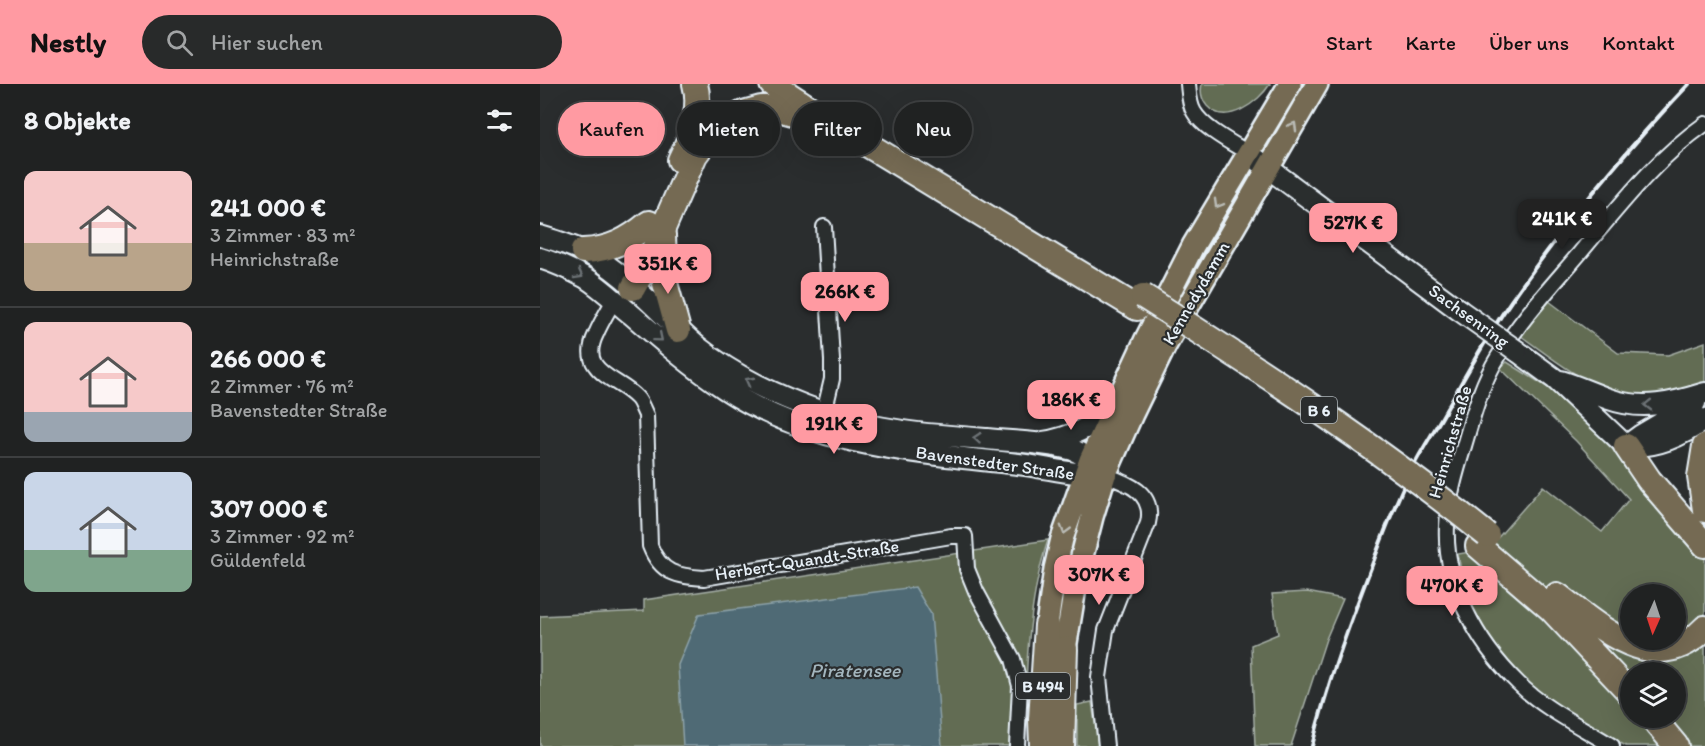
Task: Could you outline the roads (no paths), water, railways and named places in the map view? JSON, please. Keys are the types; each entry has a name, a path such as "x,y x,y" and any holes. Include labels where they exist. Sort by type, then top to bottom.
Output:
{"highway":[{"path":"678,330 665,283 662,247 656,226 691,134 697,104 695,84"},
{"name":"B 6","path":"772,84 800,102"},
{"name":"B 6","path":"797,84 1140,302 1315,423 1557,595 1622,662"},
{"path":"623,289 695,155 715,128 743,113 761,108 775,108 792,113"},
{"name":"B 6","path":"882,152 1140,302"},
{"path":"583,251 606,248 656,226"},
{"path":"1626,446 1646,457 1705,522"},
{"path":"1626,446 1649,480 1705,545"},
{"path":"1705,446 1700,477 1705,510"},
{"name":"B 6","path":"1483,541 1620,682"},
{"path":"1557,595 1593,622 1624,641 1647,650 1668,650 1678,647 1688,643 1705,628"},
{"name":"B 494","path":"1042,746 1041,719 1047,626"},
{"name":"B 494","path":"1062,746 1065,649"},
{"path":"1661,728 1676,746"},
{"path":"1681,728 1695,746"}],"main road":[{"name":"Kennedydamm","path":"1093,470 1155,343 1193,246 1290,84"},
{"name":"Kennedydamm","path":"1065,649 1077,576 1094,511 1093,470 1113,409 1268,168 1317,84"},
{"name":"B 494","path":"1047,626 1055,569 1062,539 1093,470"}],"street":[{"path":"1188,84 1189,98 1194,113 1204,123 1248,153"},
{"name":"Heinrichstraße","path":"1612,746 1552,710 1519,684 1483,640 1467,612 1452,572 1447,546 1450,501 1472,416 1483,386 1498,357 1543,295 1621,204 1667,154 1705,124"},
{"name":"Sachsenring","path":"1248,153 1555,379 1626,446"},
{"path":"824,227 832,379 824,413"},
{"name":"Bavenstedter Straße","path":"540,236 583,251 605,264 623,289 690,364 726,390 764,411 819,432 904,451 1093,470"},
{"name":"Bavenstedter Straße","path":"540,258 561,265 585,278 623,289 736,374 773,394 824,413 864,424 908,432 1035,443 1074,451 1093,470"},
{"name":"Herbert-Quandt-Straße","path":"623,289 595,334 592,359 599,372 637,398 646,415 650,546 654,556 663,567 677,576 711,577 951,536 965,536 967,569 976,591 1013,659 1020,686 1017,746"},
{"path":"1555,379 1579,386 1608,399 1634,405 1661,405 1705,395"},
{"path":"1626,446 1705,395"},
{"path":"1035,443 1074,434 1101,419 1113,409"},
{"path":"1626,446 1654,445 1705,419"},
{"path":"1093,470 1123,481 1138,490 1145,497 1149,513 1148,523 1106,630 1099,677 1106,746"}],"water":[{"name":"Piratensee","path":"915,587 931,614 942,746 683,746 678,665 699,614"}],"railway":[{"path":"1312,746 1355,610 1395,505 1420,454 1494,328 1531,272 1618,162 1689,84"}]}
